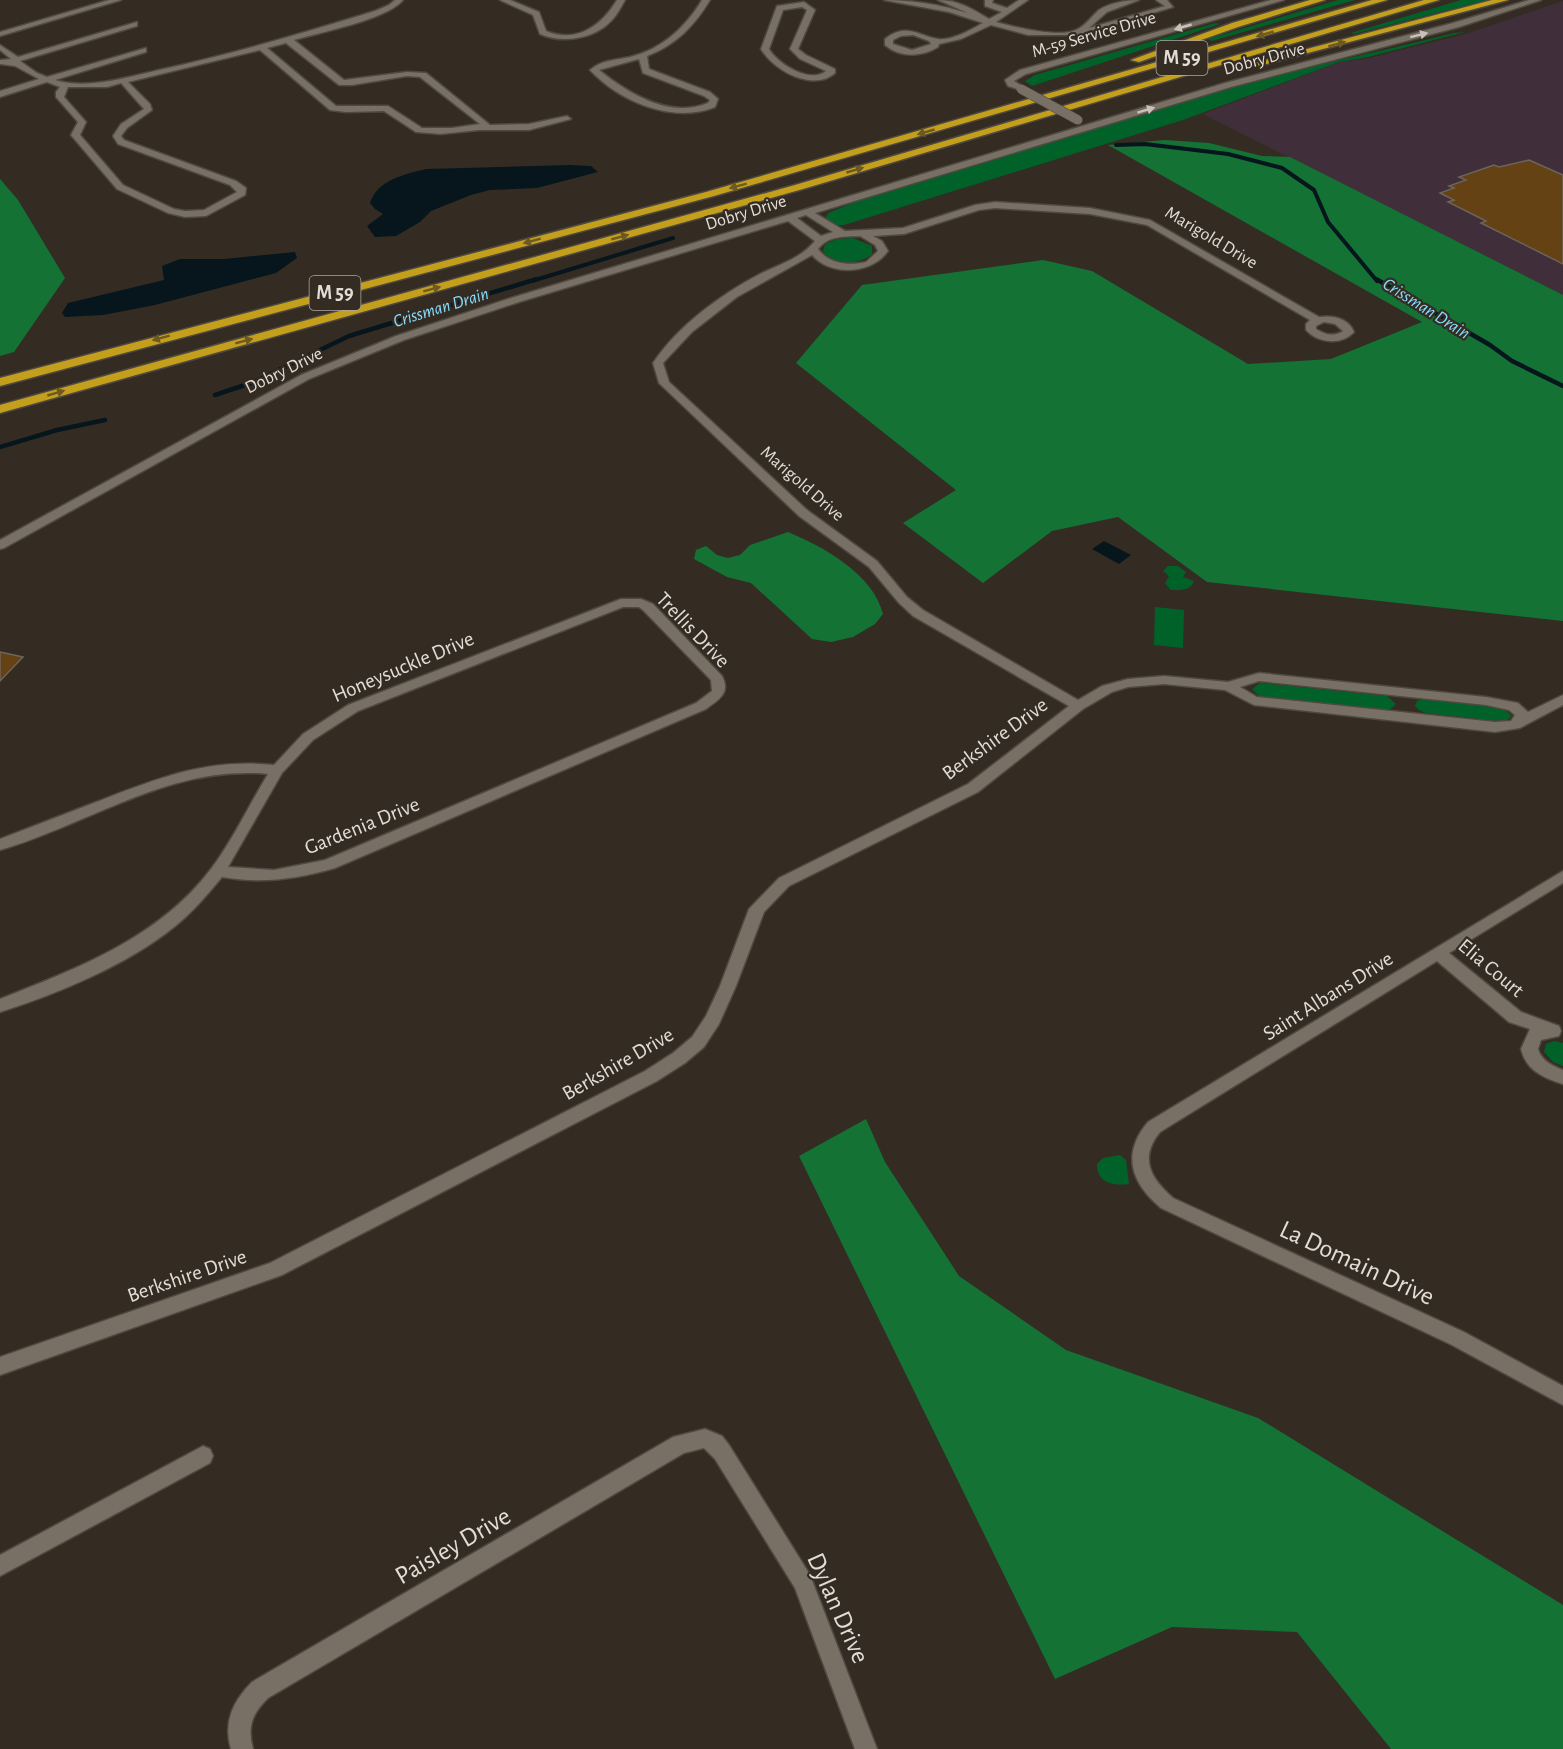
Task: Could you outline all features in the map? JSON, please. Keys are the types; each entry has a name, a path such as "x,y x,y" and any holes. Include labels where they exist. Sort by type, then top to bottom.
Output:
{"highway":[{"path":"982,116 1212,33 1320,0"},
{"name":"M 59","path":"0,382 680,202 1382,0"},
{"name":"M 59","path":"0,409 734,205 1434,0"},
{"path":"1096,99 1296,55 1503,0"}],"street":[{"path":"0,34 117,0"},
{"path":"0,47 16,62 46,80 66,85 91,86 229,57 378,13 392,7 399,0"},
{"path":"504,0 536,14 543,32 560,37 583,33 606,21 621,0"},
{"path":"643,56 642,65 646,71 707,94 714,99 712,105 698,111 684,112 657,105 634,97 594,70 606,64 657,51 680,34 706,0"},
{"path":"888,0 950,10 1028,33 1079,33 1169,7 1167,3 1160,0"},
{"path":"942,0 962,6 988,22"},
{"path":"989,0 988,4 1007,11"},
{"path":"935,42 935,45 928,50 914,52 898,50 888,42 893,36 906,33 921,34 935,42 955,38 988,22 1024,0"},
{"path":"1079,33 1104,10 1135,0"},
{"name":"M-59 Service Drive","path":"1090,127 1011,84 1010,78 1280,0"},
{"name":"Dobry Drive","path":"0,545 245,408 338,362 455,319 1251,79 1449,27 1536,0"},
{"path":"805,2 811,10 794,49 803,57 832,71 828,76 815,79 802,76 774,62 765,52 765,43 780,8 805,2"},
{"path":"1,63 16,62 134,24"},
{"path":"287,39 342,83 375,81 410,73 423,75 486,125 481,128"},
{"path":"261,47 333,108 388,109 412,127 421,130 529,127 567,119"},
{"path":"0,94 143,50"},
{"path":"66,85 60,92 60,97 82,122 75,135 120,187 171,211 185,214 210,212 242,193 241,188 233,183 121,142 117,136 121,129 148,110 147,106 123,81"},
{"name":"Marigold Drive","path":"791,266 816,245 843,234 864,235 904,231 978,207 995,205 1090,211 1150,223 1317,320"},
{"name":"Marigold Drive","path":"807,212 843,234"},
{"path":"789,218 816,245 817,257 827,263"},
{"name":"Marigold Drive","path":"882,246 904,231"},
{"name":"Marigold Drive","path":"864,235 882,246"},
{"name":"Marigold Drive","path":"882,246 881,256 868,264 847,266 827,263 791,266 756,280 674,341 658,363 664,384 803,513 873,564 909,606 1078,706"},
{"name":"Trellis Drive","path":"631,602 648,607 717,679 718,693"},
{"name":"Honeysuckle Drive","path":"218,871 277,770 308,737 353,708 611,606 631,602"},
{"name":"Berkshire Drive","path":"0,1366 276,1269 651,1076 689,1050 705,1032 728,986 757,909 774,890 794,876 973,788 1078,706 1107,689 1128,683 1164,680 1228,686 1259,677 1486,700 1513,706 1549,708"},
{"name":"Berkshire Drive","path":"1228,686 1254,701 1495,727 1515,725 1563,699"},
{"name":"Gardenia Drive","path":"218,871 237,875 276,876 330,864 701,706 718,693"},
{"path":"1513,706 1521,712 1522,716 1515,725"},
{"path":"0,845 190,772 248,766 277,770"},
{"path":"0,1006 102,962 160,930 198,894 218,871"},
{"name":"Saint Albans Drive","path":"1140,1167 1138,1158 1141,1144 1154,1127 1563,876"},
{"name":"Elia Court","path":"1438,953 1515,1017 1524,1032 1535,1062 1542,1069 1563,1077"},
{"name":"Elia Court","path":"1515,1017 1558,1031"},
{"name":"Elia Court","path":"1529,1046 1536,1034 1558,1031"},
{"name":"La Domain Drive","path":"1140,1167 1153,1191 1167,1203 1457,1338 1563,1396"},
{"name":"Paisley Drive","path":"242,1749 237,1728 239,1716 248,1701 260,1690 680,1444 705,1438"},
{"name":"Dylan Drive","path":"705,1438 715,1443 722,1452 803,1582 866,1749"},
{"path":"0,1566 203,1456"}],"shaded area":[{"path":"1563,1 1563,295 1203,114 1340,62 1370,58 1469,33"},
{"path":"591,166 598,172 537,188 490,190 471,195 431,211 420,222 396,236 375,237 367,226 383,214 370,203 374,195 385,183 409,173 426,169"},
{"path":"295,252 297,258 276,273 155,305 103,315 65,317 62,313 68,303 164,280 162,266 180,259 224,259"},
{"path":"1104,541 1131,555 1119,564 1092,549"}],"green space":[{"path":"1338,0 1355,0 1212,41 1208,39"},
{"path":"1461,0 1487,0 1351,33"},
{"path":"1215,23 1220,24 1032,86 1025,81 1035,75"},
{"path":"1465,32 1368,57 1339,62 1183,120 844,225 834,225 825,219 828,213 858,201 1194,99 1295,71"},
{"path":"1165,140 1209,143 1262,156 1290,157 1563,295 1563,621 1207,582 1118,517 1052,531 983,583 903,523 956,490 796,363 862,285 1043,260 1092,271 1248,364 1331,359 1422,322 1108,145"},
{"path":"0,179 18,200 65,278 14,352 0,356"},
{"path":"853,238 872,246 872,254 861,260 847,262 833,259 823,251 825,244 837,239"},
{"path":"788,532 831,554 858,574 878,600 883,614 875,624 853,637 831,642 812,639 751,583 727,577 694,559 696,550 706,546 717,555 728,558 740,555 750,545"},
{"path":"1168,566 1178,566 1186,572 1183,577 1194,581 1190,587 1171,590 1165,583 1169,576 1163,571"},
{"path":"1155,607 1184,610 1183,648 1154,645"},
{"path":"1260,683 1387,696 1396,704 1389,710 1260,697 1252,689"},
{"path":"1424,699 1494,707 1504,709 1512,716 1507,720 1497,721 1426,713 1415,706 1417,701"},
{"path":"1554,1041 1563,1043 1563,1066 1553,1062 1544,1052 1546,1044"},
{"path":"866,1119 885,1162 959,1276 1066,1350 1258,1418 1563,1605 1563,1749 1391,1749 1297,1632 1172,1627 1055,1679 799,1156"},
{"path":"1120,1155 1126,1160 1129,1184 1107,1182 1098,1170 1097,1164 1103,1158"}],"building":[{"path":"1529,160 1563,175 1563,264 1481,223 1486,221 1448,202 1454,200 1440,193 1454,188 1449,186 1466,180 1459,177 1494,165 1499,167"},
{"path":"0,652 23,657 0,681"}],"waterway":[{"name":"Crissman Drain","path":"1116,145 1145,144 1228,154 1282,168 1314,190 1328,222 1377,281"},
{"name":"Crissman Drain","path":"532,281 673,238"},
{"name":"Crissman Drain","path":"215,395 254,382 349,336 537,279"},
{"name":"Crissman Drain","path":"1376,279 1490,345 1512,361 1563,386"},
{"name":"Crissman Drain","path":"0,447 57,430 105,420"}]}
